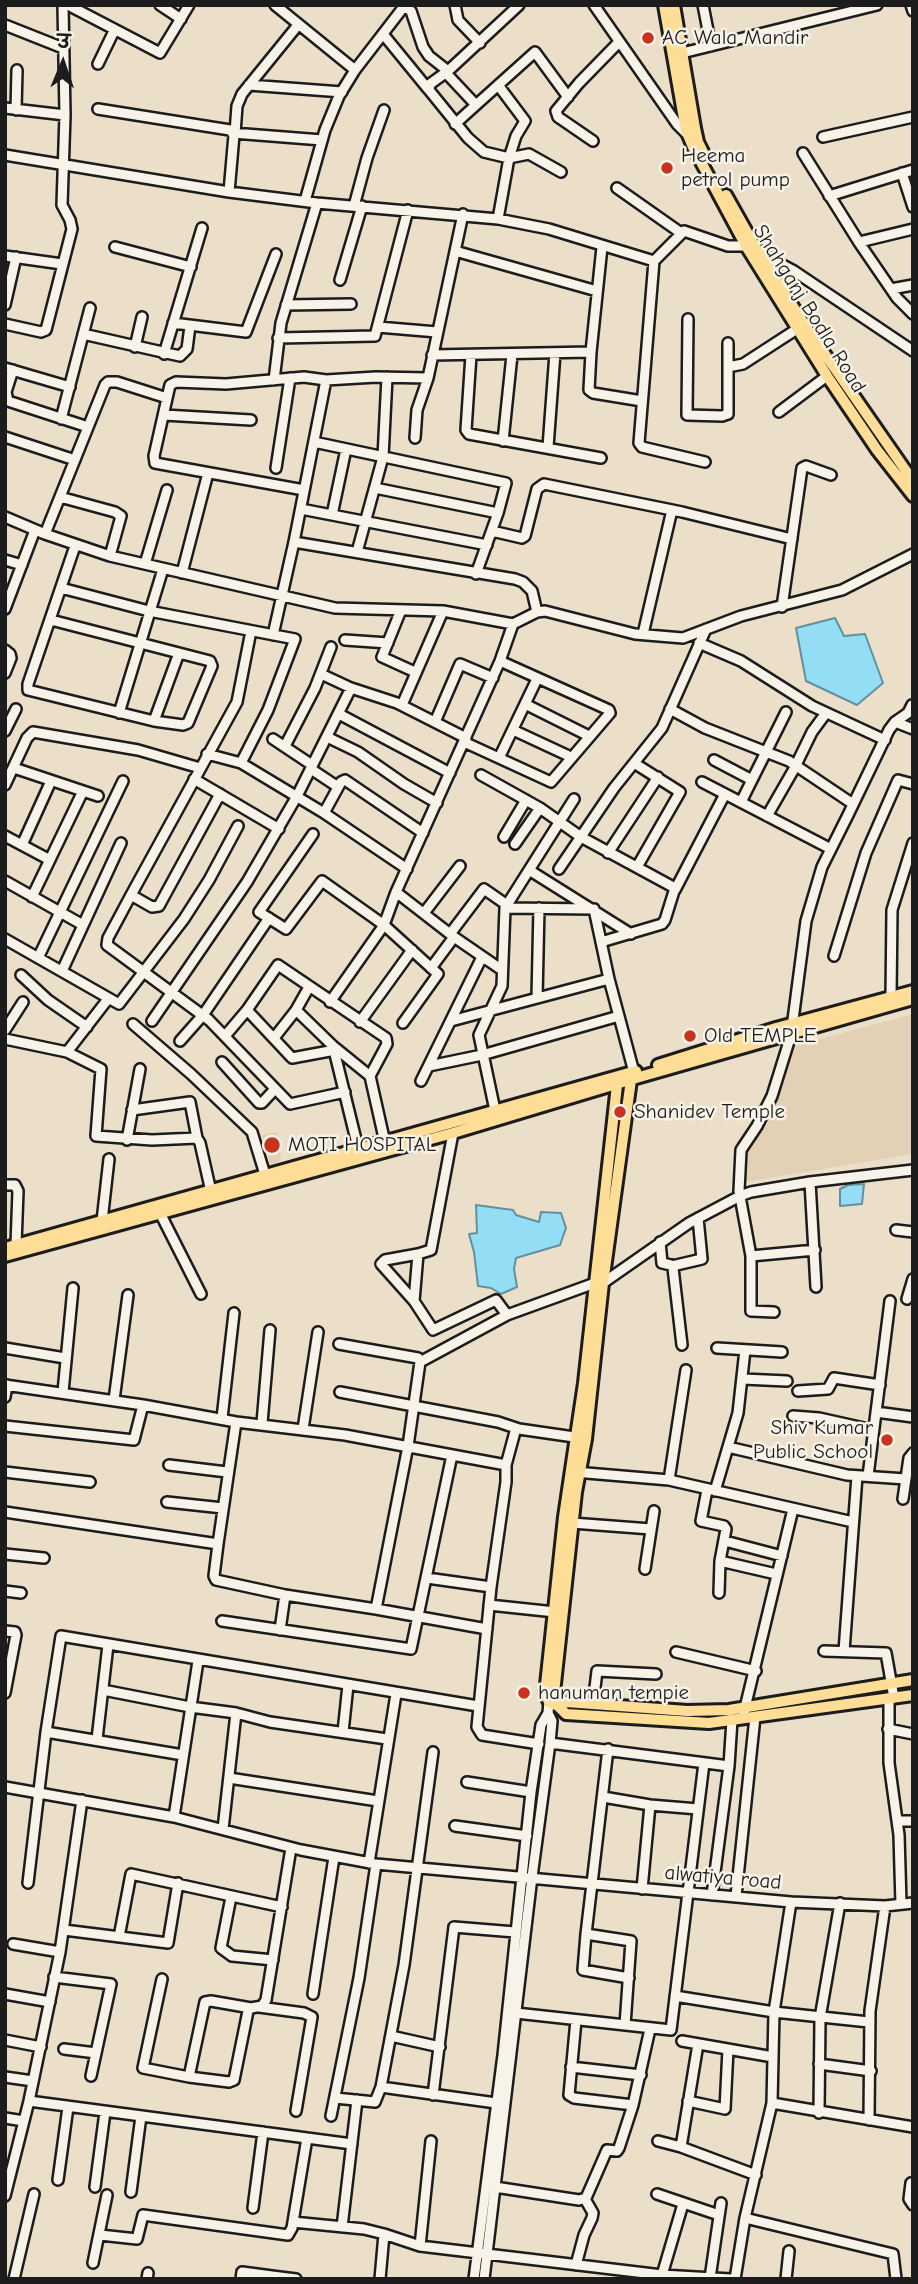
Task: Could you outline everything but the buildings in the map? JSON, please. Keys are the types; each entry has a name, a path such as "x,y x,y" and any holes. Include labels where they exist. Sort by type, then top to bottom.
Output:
{"main road":[{"path":"664,5 678,55"},
{"path":"674,5 678,55"},
{"name":"Shahganj Bodla Road","path":"678,55 687,134 797,329 896,476 913,496"},
{"name":"Shahganj Bodla Road","path":"678,55 698,142 752,247 913,481"},
{"path":"386,1147 634,1077 913,991"},
{"path":"792,1030 913,999"},
{"path":"10,1247 359,1153 453,1133 497,1115 617,1085 634,1077"},
{"path":"599,1283 634,1077"},
{"path":"617,1085 599,1283 545,1694 551,1705 566,1714 648,1714 729,1710 913,1680"},
{"path":"5,1256 160,1213 212,1194"},
{"path":"551,1705 572,1522 574,1472"},
{"path":"551,1705 566,1702 593,1704 709,1723 913,1695"}],"street":[{"path":"5,324 45,332 72,224 62,205 65,5 160,53 190,5"},
{"path":"160,5 181,19"},
{"path":"275,5 355,70"},
{"path":"455,5 458,20 480,43"},
{"path":"428,89 519,5"},
{"path":"594,5 687,134 698,142"},
{"path":"703,5 711,46"},
{"path":"835,5 837,16"},
{"path":"678,55 877,5"},
{"path":"911,5 913,11"},
{"path":"305,201 322,140 342,92 355,70 402,9 409,9 425,52 447,72 476,106"},
{"path":"229,192 237,106 249,85 298,24"},
{"path":"5,25 63,48"},
{"path":"98,64 114,31"},
{"path":"383,34 455,124 484,152 509,158 528,154"},
{"path":"593,141 556,115 557,108 619,42"},
{"path":"455,124 535,52 568,97"},
{"path":"16,110 17,70"},
{"path":"249,85 342,92"},
{"path":"498,85 525,119 509,158 498,219"},
{"path":"5,108 65,115"},
{"path":"98,109 227,129 234,133 322,140"},
{"path":"340,280 367,158 384,110"},
{"path":"823,137 913,117"},
{"path":"516,137 528,154 561,172"},
{"path":"803,153 891,289 908,312 913,314"},
{"path":"5,155 229,192 317,203 498,219 549,229 654,261"},
{"path":"829,196 913,170"},
{"path":"902,173 913,207"},
{"path":"617,188 681,233"},
{"path":"274,380 278,338 286,305 317,203"},
{"path":"278,338 375,336 408,210"},
{"path":"415,438 417,410 428,378 463,214"},
{"path":"164,354 202,228"},
{"path":"859,242 913,229"},
{"path":"705,462 639,445 654,261 681,233 690,231 728,246 752,247 794,271 913,351"},
{"path":"115,247 191,267"},
{"path":"602,247 591,352 590,392 642,401"},
{"path":"455,251 597,291"},
{"path":"173,323 246,332 276,254"},
{"path":"5,305 10,257 62,264"},
{"path":"891,289 913,285"},
{"path":"286,305 351,304"},
{"path":"61,419 90,308"},
{"path":"135,346 142,317"},
{"path":"688,319 687,415 726,416 728,343"},
{"path":"83,334 180,356 185,353 190,326"},
{"path":"378,327 437,332"},
{"path":"728,367 743,364 797,329"},
{"path":"432,355 591,352"},
{"path":"548,447 555,353"},
{"path":"471,355 466,430 472,435 601,458"},
{"path":"503,440 512,355"},
{"path":"71,387 9,369 6,393 8,401 88,427"},
{"path":"779,412 827,376"},
{"path":"304,490 155,463 154,456 170,385 176,382 226,384 304,377 326,380 428,378"},
{"path":"357,552 383,457 387,377"},
{"path":"276,468 290,379"},
{"path":"273,635 295,542 326,380"},
{"path":"45,534 108,382 117,382 167,398"},
{"path":"164,415 251,420"},
{"path":"5,437 75,460"},
{"path":"314,442 506,483 476,574"},
{"path":"332,515 346,449"},
{"path":"782,607 803,467 831,475"},
{"path":"182,573 208,473"},
{"path":"492,531 522,538 525,536 537,489 544,484 672,510 792,539"},
{"path":"375,488 498,513"},
{"path":"145,564 167,490"},
{"path":"60,497 121,516 110,556"},
{"path":"301,509 487,545"},
{"path":"643,634 672,510"},
{"path":"5,517 110,556 334,608 443,611 513,624 545,611 643,634 683,638 741,616 842,590 913,554"},
{"path":"5,609 35,530"},
{"path":"295,542 506,577 523,582 532,591 537,612"},
{"path":"51,620 210,661 212,666 186,725 154,721 28,690 75,545"},
{"path":"5,560 22,565"},
{"path":"119,713 163,569"},
{"path":"61,588 149,611 295,639 268,710 241,764"},
{"path":"401,610 382,657 415,672"},
{"path":"402,705 443,611"},
{"path":"330,1002 384,925 493,678 513,624"},
{"path":"559,869 662,728 706,629"},
{"path":"251,631 237,702 107,944 203,1015 292,1104 345,1092"},
{"path":"345,640 388,643"},
{"path":"699,643 741,661 826,713 885,740"},
{"path":"285,746 321,674 331,647"},
{"path":"5,650 11,658 5,673"},
{"path":"154,721 179,653"},
{"path":"321,674 351,688 402,705 499,758 551,782 610,714 609,710 500,661"},
{"path":"435,722 460,664 493,678"},
{"path":"499,758 537,679"},
{"path":"152,1021 247,882 279,829 351,688"},
{"path":"525,704 589,736"},
{"path":"774,1312 751,1311 751,1256 738,1177 743,1145 757,1126 772,1096 792,1030 806,921 822,867 895,722 908,713 912,705"},
{"path":"5,731 16,709"},
{"path":"670,709 705,728 796,765 853,804"},
{"path":"741,802 786,712"},
{"path":"767,816 812,732 826,713"},
{"path":"339,714 450,773"},
{"path":"895,722 913,729"},
{"path":"513,730 571,757"},
{"path":"5,785 27,738 33,732 125,747 200,768"},
{"path":"327,737 358,752 437,803"},
{"path":"273,738 338,787"},
{"path":"207,754 241,764 297,796 407,869"},
{"path":"714,760 752,780"},
{"path":"634,763 678,789 680,794 637,867"},
{"path":"14,768 98,796"},
{"path":"481,775 540,808 581,837 674,887 675,890"},
{"path":"608,852 658,777"},
{"path":"194,779 279,829"},
{"path":"324,813 342,781 346,780 423,833"},
{"path":"834,956 866,853 898,780 913,784"},
{"path":"22,845 51,781"},
{"path":"38,958 123,781"},
{"path":"702,782 831,849"},
{"path":"32,897 83,791"},
{"path":"131,895 152,907 159,906 220,794"},
{"path":"601,942 663,923 675,890 725,794"},
{"path":"497,1115 479,1035 502,986 506,906 574,799"},
{"path":"504,837 526,800"},
{"path":"515,844 540,808"},
{"path":"5,939 108,999 122,1002 209,880 238,826"},
{"path":"313,834 260,912 286,929 322,881 384,925 438,974 403,1023"},
{"path":"5,836 50,860"},
{"path":"62,971 121,842"},
{"path":"891,997 892,910 912,849"},
{"path":"424,913 460,866"},
{"path":"529,870 631,934"},
{"path":"5,881 83,925"},
{"path":"431,968 484,889 506,906 594,909"},
{"path":"397,892 452,936 502,970"},
{"path":"537,998 539,908"},
{"path":"594,909 608,979 634,1077"},
{"path":"180,1041 203,1015 269,918"},
{"path":"360,1022 412,950"},
{"path":"421,1081 482,957"},
{"path":"225,1036 278,965 384,1036 388,1041 370,1076"},
{"path":"21,975 48,1000 87,1027"},
{"path":"451,1021 608,979"},
{"path":"274,1038 296,1010 309,987"},
{"path":"67,1052 108,999"},
{"path":"5,1030 23,1002"},
{"path":"247,1010 292,1058 334,1048"},
{"path":"296,1010 334,1048 370,1076 386,1147"},
{"path":"429,1066 482,1055 619,1016"},
{"path":"133,1024 252,1132 266,1179"},
{"path":"5,1039 67,1052 101,1069 96,1136 127,1140 197,1138"},
{"path":"334,1048 359,1153"},
{"path":"222,1062 259,1103 275,1089"},
{"path":"234,1076 249,1063"},
{"path":"127,1140 140,1069"},
{"path":"132,1110 190,1102 212,1194"},
{"path":"453,1133 431,1250 384,1260 381,1264 414,1301 433,1330 496,1300 507,1315"},
{"path":"102,1221 109,1159"},
{"path":"420,1362 507,1315 599,1283 739,1194 810,1182 913,1170"},
{"path":"810,1182 816,1287"},
{"path":"5,1185 15,1185 18,1191 10,1247"},
{"path":"160,1213 201,1294"},
{"path":"660,1242 662,1263 672,1266 702,1259 698,1218"},
{"path":"896,1230 913,1232"},
{"path":"751,1256 815,1250"},
{"path":"414,1301 418,1254"},
{"path":"672,1266 682,1345"},
{"path":"907,1300 912,1284"},
{"path":"63,1392 73,1288"},
{"path":"114,1400 128,1295"},
{"path":"868,1476 890,1301"},
{"path":"222,1419 234,1313"},
{"path":"262,1423 270,1330"},
{"path":"303,1430 318,1332"},
{"path":"339,1344 418,1358 420,1362 408,1446 376,1609"},
{"path":"5,1348 65,1358"},
{"path":"717,1348 782,1352"},
{"path":"719,1593 725,1527 701,1521 737,1416 745,1350"},
{"path":"669,1480 687,1370"},
{"path":"798,1391 828,1389 834,1378 880,1385"},
{"path":"743,1379 787,1381"},
{"path":"5,1397 6,1385 63,1392 236,1422 262,1423 408,1446 506,1465"},
{"path":"340,1392 498,1422 516,1428 580,1438"},
{"path":"5,1426 134,1440 143,1405"},
{"path":"876,1412 913,1418"},
{"path":"793,1416 873,1430"},
{"path":"236,1422 227,1472 214,1576 216,1580 285,1595 487,1629"},
{"path":"516,1428 506,1465 477,1727 482,1735 538,1744"},
{"path":"728,1447 827,1471 908,1482"},
{"path":"903,1499 908,1482 909,1458 913,1453"},
{"path":"222,1621 410,1650 452,1455"},
{"path":"169,1465 227,1472"},
{"path":"5,1472 90,1482"},
{"path":"574,1472 669,1480 853,1522"},
{"path":"844,1651 857,1476"},
{"path":"167,1502 223,1508"},
{"path":"712,1895 729,1766 738,1720 756,1671 776,1574 793,1509"},
{"path":"645,1569 654,1511"},
{"path":"5,1512 218,1544"},
{"path":"572,1522 650,1530"},
{"path":"725,1541 782,1556"},
{"path":"5,1553 44,1558"},
{"path":"720,1561 776,1574"},
{"path":"427,1578 491,1587"},
{"path":"5,1591 21,1593"},
{"path":"280,1630 285,1595"},
{"path":"489,1605 555,1612"},
{"path":"5,1631 15,1632 16,1635 5,1693"},
{"path":"28,1883 46,1732 61,1637 478,1706"},
{"path":"97,1739 108,1645"},
{"path":"676,1651 756,1671"},
{"path":"824,1651 886,1653 891,1684 888,1729 890,1782 897,1821 901,1905"},
{"path":"174,1816 198,1661"},
{"path":"593,1704 597,1671 656,1674"},
{"path":"343,1732 348,1685"},
{"path":"103,1690 236,1713 270,1722 387,1739"},
{"path":"331,2116 359,1978 378,1801 396,1694"},
{"path":"484,2279 482,2253 515,1932 550,1743 551,1705"},
{"path":"474,2279 495,2187 516,2013 531,1791 542,1720 551,1705"},
{"path":"223,1829 236,1713"},
{"path":"736,1896 755,1717"},
{"path":"888,1729 913,1734"},
{"path":"46,1732 183,1755"},
{"path":"550,1743 729,1766"},
{"path":"608,1749 583,1970 629,1978"},
{"path":"335,2098 375,2102 381,2087 404,1965 433,1752"},
{"path":"516,2013 671,2030 704,1763"},
{"path":"229,1778 378,1801"},
{"path":"467,1782 531,1791"},
{"name":"alwatiya road","path":"5,1787 174,1816 291,1847 373,1863 791,1902 885,1906 913,1903"},
{"path":"603,1797 698,1809"},
{"path":"5,2196 29,2101 60,1952 82,1800"},
{"path":"642,1889 650,1805"},
{"path":"897,1821 913,1821"},
{"path":"455,1826 527,1836"},
{"path":"162,1979 143,2068 189,2077 234,2080 255,2007 266,2000 291,1847"},
{"path":"313,1994 334,1857"},
{"path":"119,1937 131,1874 282,1907"},
{"path":"64,1930 168,1943 178,1883"},
{"path":"231,1897 220,1948 232,1956 273,1960"},
{"path":"293,2222 384,2234 420,2246 662,2275 733,2279 772,2103 774,2012 791,1902"},
{"path":"819,2113 820,2018 839,1903"},
{"path":"869,2120 869,2022 885,1906"},
{"path":"433,2095 454,1927 515,1932"},
{"path":"586,1934 631,1941 625,2025"},
{"path":"13,1944 60,1952"},
{"path":"54,1977 111,1984 91,2076"},
{"path":"5,1994 50,2002"},
{"path":"675,1996 774,2012 869,2022"},
{"path":"189,2077 205,2002 304,2013 312,2017 296,2111"},
{"path":"576,2020 568,2090 571,2097 633,2105"},
{"path":"585,2199 607,2150 618,2150 641,2075 650,2029"},
{"path":"391,2036 440,2047"},
{"path":"5,2040 41,2046"},
{"path":"682,2041 773,2057"},
{"path":"681,2147 698,2044"},
{"path":"64,2049 96,2053"},
{"path":"688,2101 725,2109 728,2049"},
{"path":"819,2064 871,2071"},
{"path":"571,2067 641,2075"},
{"path":"5,2077 33,2081"},
{"path":"381,2087 496,2103"},
{"path":"342,2227 357,2100"},
{"path":"29,2101 352,2144"},
{"path":"772,2103 819,2113 913,2126"},
{"path":"58,2180 68,2107"},
{"path":"95,2187 105,2112"},
{"path":"131,2192 141,2116"},
{"path":"5,2118 24,2121"},
{"path":"253,2208 263,2132"},
{"path":"100,2235 137,2239 143,2215 284,2236 291,2233 307,2138"},
{"path":"420,2246 431,2141"},
{"path":"658,2141 756,2175"},
{"path":"911,2183 909,2203 913,2205"},
{"path":"495,2187 585,2199"},
{"path":"14,2279 34,2194"},
{"path":"657,2194 719,2215"},
{"path":"93,2263 107,2195"},
{"path":"576,2265 584,2235 593,2218 585,2199"},
{"path":"709,2278 721,2203"},
{"path":"662,2275 683,2204"},
{"path":"745,2218 893,2254 896,2279"},
{"path":"380,2279 384,2234"},
{"path":"786,2279 789,2251"},
{"path":"241,2279 242,2272 296,2279"}],"shaded area":[{"path":"913,1014 913,1154 745,1182 743,1162 791,1047"},
{"name":"MOTI HOSPITAL","path":"277,1132 281,1156 279,1162 270,1164 262,1135"}],"water":[{"path":"835,618 844,636 865,634 883,683 857,705 806,681 796,628"},
{"path":"864,1184 862,1204 840,1206 840,1189 848,1185"},
{"path":"476,1205 513,1210 516,1215 539,1222 541,1212 561,1213 566,1228 560,1245 516,1258 514,1269 517,1287 501,1294 491,1288 478,1286 469,1234 477,1233"}],"place":[{"name":"AC Wala Mandir","path":"648,38"},
{"name":"Heema petrol pump","path":"667,168"},
{"name":"Old TEMPLE","path":"690,1036"},
{"name":"Shanidev Temple","path":"620,1112"},
{"name":"MOTI HOSPITAL","path":"272,1145"},
{"name":"Shiv Kumar Public School","path":"887,1440"},
{"name":"hanuman tempie","path":"524,1693"}]}
